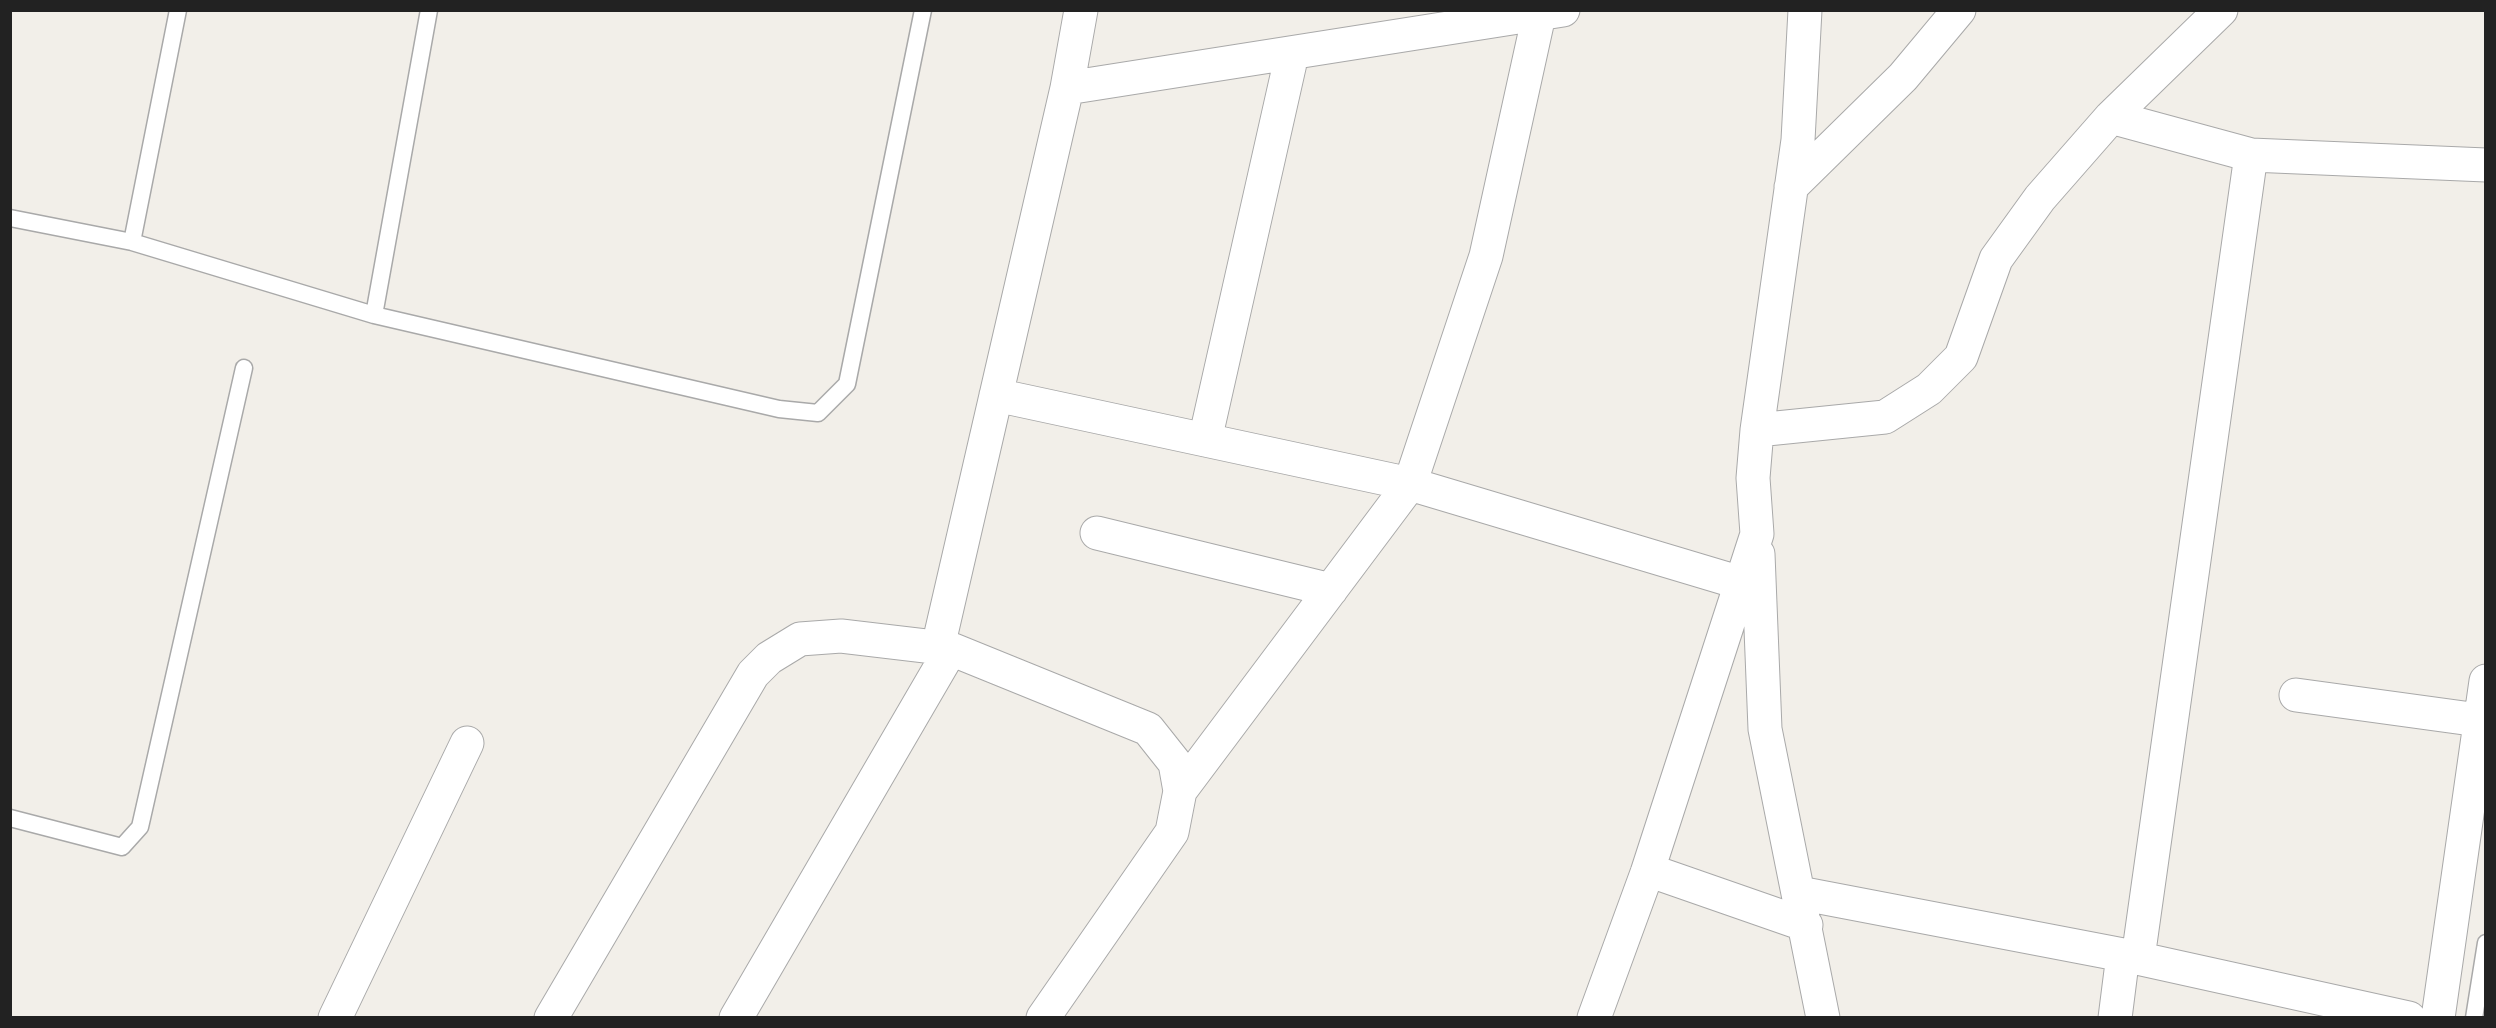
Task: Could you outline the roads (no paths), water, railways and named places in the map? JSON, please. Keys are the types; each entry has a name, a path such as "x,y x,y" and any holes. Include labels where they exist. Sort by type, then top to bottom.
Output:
{"street":[{"path":"736,1017 945,648 996,395 1067,88 1081,10"},
{"path":"1806,10 1798,140 1757,430 1753,478 1765,729 1824,1017"},
{"path":"1791,187 1903,77 1959,10"},
{"path":"1757,430 1885,417 1929,389 1961,357 1996,259 2040,198 2112,117 2220,10"},
{"path":"1067,88 1551,13 1486,256 1410,484 1180,791"},
{"path":"1206,440 1292,54"},
{"path":"2112,117 2251,155 2486,165"},
{"path":"2115,1017 2131,957 2251,155"},
{"path":"996,395 1410,484 1741,583"},
{"path":"1097,533 1331,590"},
{"path":"1594,1017 1648,870 1757,534"},
{"path":"551,1017 753,674 769,658 800,639 841,636 945,648 1148,729 1175,763 1180,791 1172,832 1043,1017"},
{"path":"2438,1017 2483,720 2486,681"},
{"path":"2296,695 2483,720"},
{"path":"335,1017 467,743"},
{"path":"1648,870 1806,924"},
{"path":"1799,893 2131,957 2409,1017"}],"lane":[{"path":"132,242 178,10"},
{"path":"374,315 429,10"},
{"path":"10,218 132,242 374,315 779,409 818,412 847,384 923,10"},
{"path":"10,818 122,847 140,826 244,368"},
{"path":"2474,1017 2486,943"}]}
